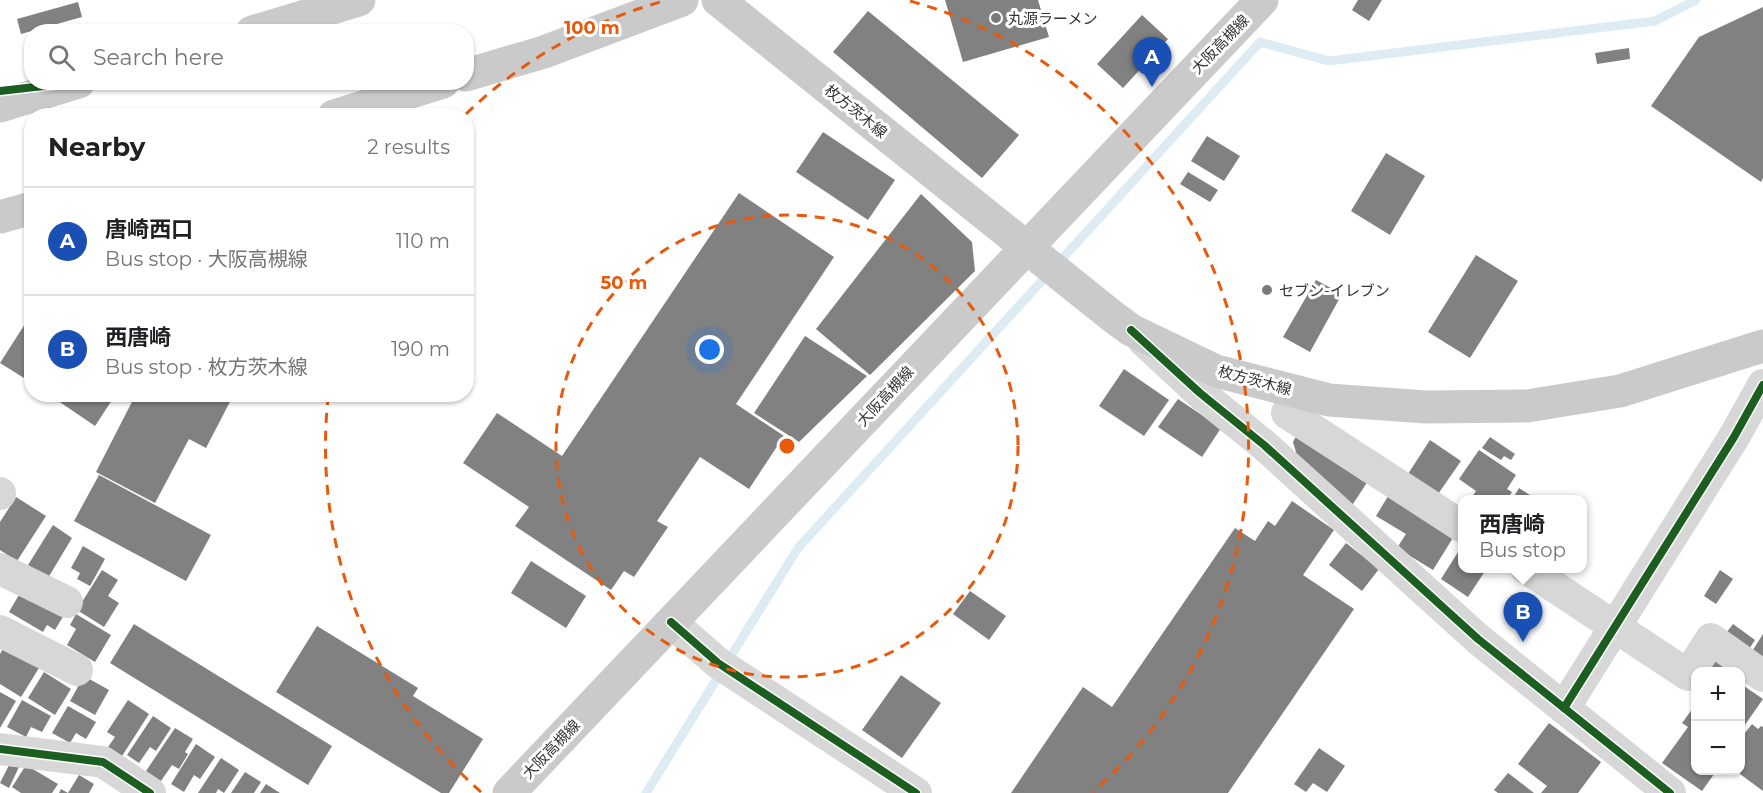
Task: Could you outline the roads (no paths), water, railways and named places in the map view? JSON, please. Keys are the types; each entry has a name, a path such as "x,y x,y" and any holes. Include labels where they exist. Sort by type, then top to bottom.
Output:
{"main road":[{"path":"279,24 359,0"},
{"path":"474,73 544,52 682,0"},
{"name":"枚方茨木線","path":"718,0 1131,330 1216,371 1294,403 1329,399 1426,407 1527,406 1620,391 1763,346"},
{"name":"大阪高槻線","path":"509,793 1262,0"},
{"path":"0,106 53,90"},
{"path":"360,108 417,90"},
{"path":"0,217 24,210"}],"street":[{"path":"0,91 24,88"},
{"path":"1131,330 1200,393 1264,445 1478,639 1670,793"},
{"path":"1564,708 1734,438 1763,386"},
{"path":"1264,445 1294,403 1458,523"},
{"path":"0,569 67,602"},
{"path":"1534,573 1688,675 1711,639 1763,676"},
{"path":"672,622 718,663 916,793"},
{"path":"0,631 77,670"},
{"path":"0,749 103,762 150,793"}],"waterway":[{"path":"646,793 798,548 1260,42 1329,61 1655,21 1696,0"}],"place":[{"name":"丸源ラーメン","path":"996,18"},
{"name":"唐崎西口","path":"1152,87"},
{"name":"セブン-イレブン","path":"1267,290"},
{"name":"西唐崎","path":"1523,642"}]}
